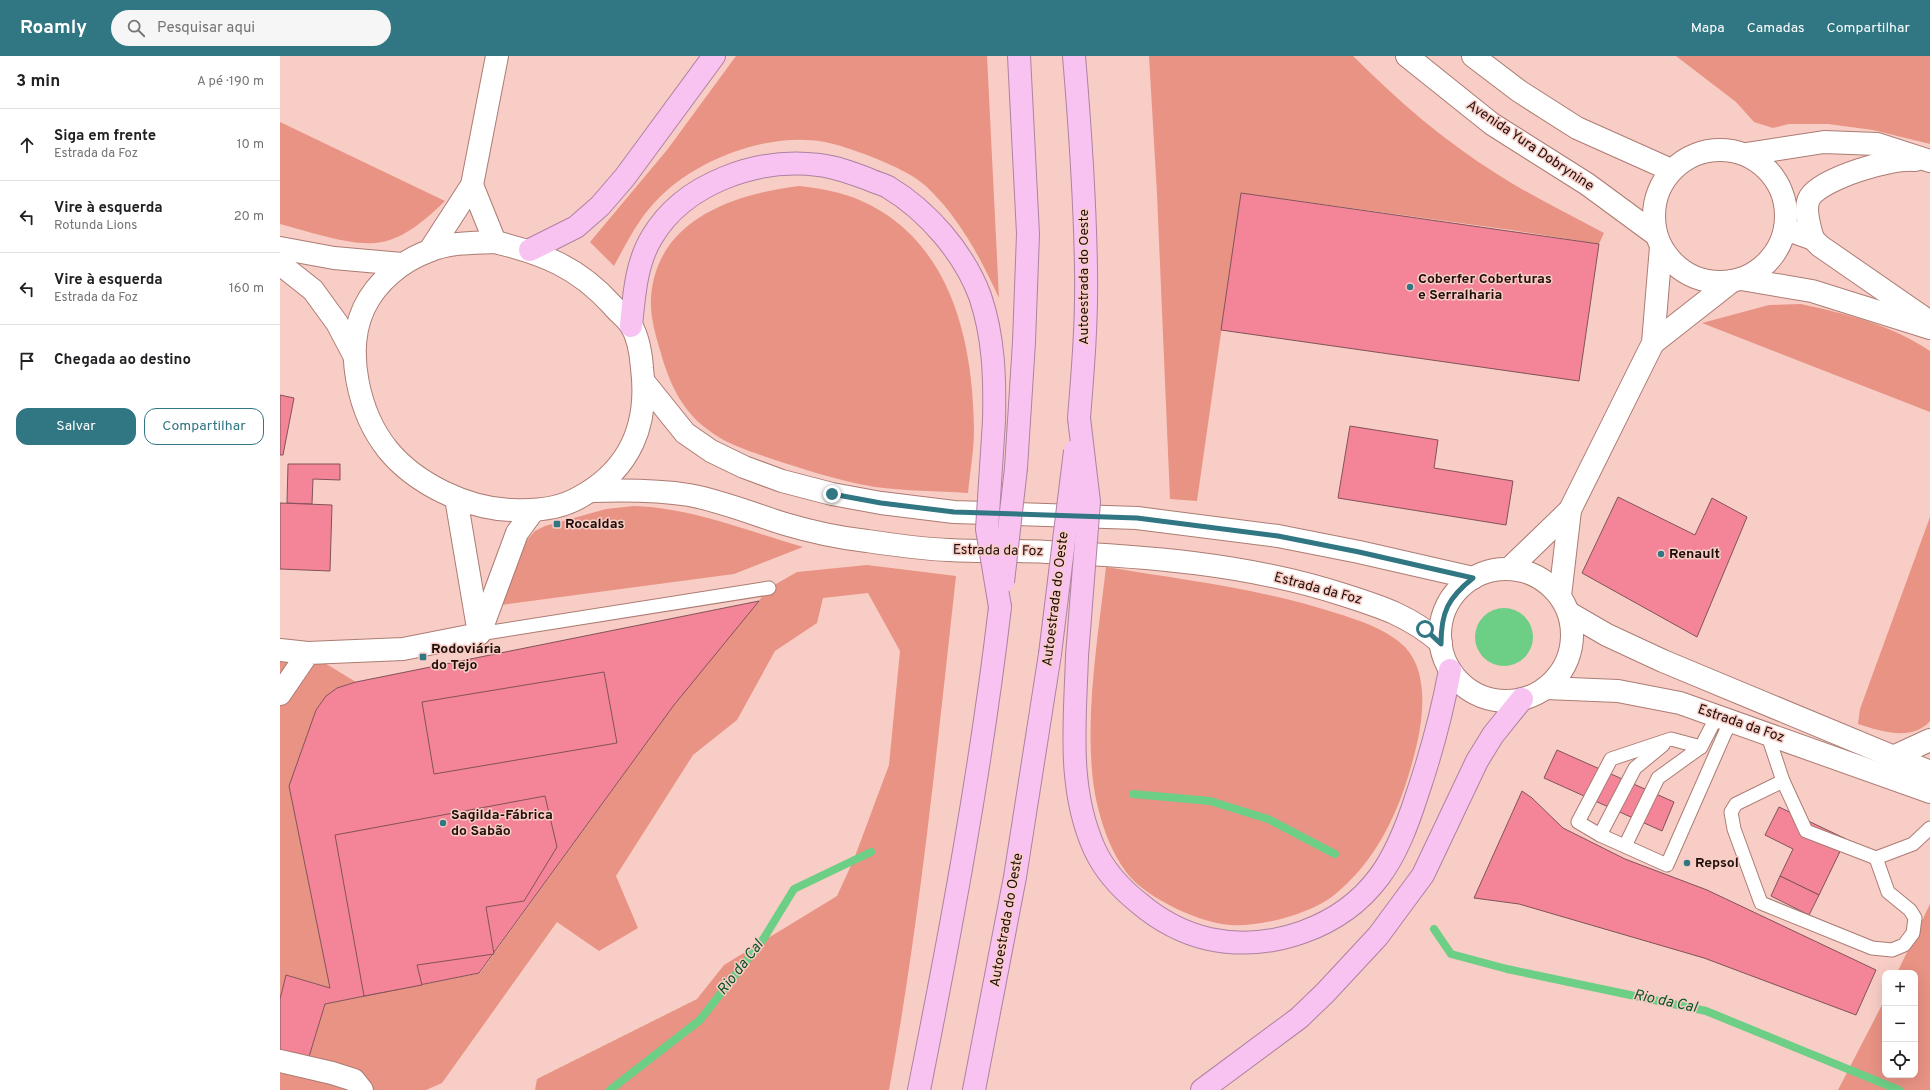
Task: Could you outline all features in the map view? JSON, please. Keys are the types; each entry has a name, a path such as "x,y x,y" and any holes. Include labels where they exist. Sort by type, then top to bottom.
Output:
{"highway":[{"path":"530,250 576,226 600,206 625,177 714,56"},
{"path":"919,1090 972,804 991,682 1016,468 1024,342 1028,234 1019,56"},
{"name":"Autoestrada do Oeste","path":"974,1090 1015,877 1050,654 1079,418 1084,349 1086,272 1084,202 1074,56"},
{"path":"631,326 635,289 642,257 652,237 668,216 697,192 724,178 749,170 783,164 819,165 852,173 888,187 942,232 966,267 980,296 990,332 995,373 994,421 987,528 1000,607"},
{"path":"1079,418 1089,502 1077,656 1074,754 1076,785 1082,817 1094,849 1109,875 1129,896 1154,915 1178,929 1209,939 1240,942 1276,939 1307,931 1337,916 1361,898 1379,877 1393,855 1411,815 1431,755 1442,714 1450,670"},
{"path":"1202,1090 1299,1018 1325,993 1378,936 1423,875 1477,761 1493,735 1522,699"}],"main road":[{"path":"430,250 472,184 497,56"},
{"name":"Avenida Yura Dobrynine","path":"1408,56 1492,124 1587,184 1658,241"},
{"path":"1473,56 1519,91 1577,128 1671,170"},
{"path":"1509,569 1570,510 1653,343 1658,241 1653,217 1655,200 1661,184 1671,170 1694,154 1711,149 1746,154 1824,142 1877,144 1930,162"},
{"path":"1653,343 1736,280 1757,271 1770,260 1780,245 1785,229 1786,206 1779,184 1765,166 1746,154"},
{"path":"1813,239 1807,211 1809,198 1821,186 1834,179 1886,163 1910,159 1930,162"},
{"path":"472,184 495,242"},
{"path":"1785,229 1813,239 1820,246 1930,322"},
{"path":"1658,241 1674,264 1691,276 1711,282 1736,280 1812,291 1930,328"},
{"path":"495,242 530,250 560,263 586,280 631,326 641,353 644,382 643,415 635,442 619,468 593,490 572,502 533,511 480,507 456,498 431,485 407,469 389,451 372,427 362,403 355,357 358,331 364,308 379,286 402,264 430,250 462,243 495,242"},
{"path":"280,248 334,258 402,264"},
{"path":"280,264 313,290 338,323 355,357"},
{"path":"644,382 685,433 711,451 744,467 782,481 832,494 881,503 954,512 1137,518 1278,536 1366,553 1473,578"},
{"name":"Estrada da Foz","path":"593,490 649,490 690,495 728,505 786,525 865,541 948,550 1045,552 1137,558 1204,565 1266,574 1321,587 1406,617 1425,629 1441,644"},
{"path":"456,498 480,634"},
{"path":"1564,604 1546,582 1528,572 1509,569 1490,571 1473,578 1458,590 1447,606 1441,624 1441,644 1444,657 1450,670 1464,686 1482,696 1502,700 1522,699 1546,688 1560,673 1570,654 1572,634 1564,604 1570,510"},
{"path":"480,634 517,533 533,511"},
{"name":"Estrada da Foz","path":"1564,604 1612,637 1663,661 1930,772"},
{"path":"280,650 308,653 403,649 480,634"},
{"path":"280,694 308,653"},
{"name":"Estrada da Foz","path":"1546,688 1635,694 1680,703 1930,792"},
{"path":"1893,757 1930,740"},
{"path":"280,1062 332,1073 354,1080 362,1090"}],"lane":[{"path":"480,634 769,588"},
{"path":"1625,846 1658,778 1701,747 1724,718"},
{"path":"1701,747 1671,739 1611,759 1578,822 1667,866 1725,733 1724,718"},
{"path":"1767,733 1783,781 1806,831 1876,858 1913,844 1930,828"},
{"path":"1600,834 1635,768 1671,739"},
{"path":"1783,781 1736,804 1731,812 1734,829 1761,903 1872,948 1892,950 1904,945 1913,933 1915,918 1910,910 1888,892 1876,858"}],"shaded area":[{"path":"736,56 987,56 999,298 977,253 959,225 950,212 927,187 910,175 877,159 838,145 803,140 780,141 757,145 733,152 690,173 671,187 649,209 632,233 614,266 590,242 667,150"},
{"path":"1149,56 1353,56 1404,104 1458,148 1523,190 1604,233 1599,244 1511,230 1241,193 1197,501 1170,499 1157,194"},
{"path":"1676,56 1930,56 1930,144 1873,130 1828,124 1789,124 1773,128 1754,122 1736,102"},
{"path":"280,122 445,201 416,226 400,236 382,242 358,243 345,241 280,224"},
{"path":"799,186 846,195 885,214 912,236 933,262 949,292 961,325 968,359 974,430 968,493 875,487 835,478 769,458 721,439 690,413 677,394 663,361 651,311 651,298 656,271 667,249 683,230 702,216 724,204 774,190"},
{"path":"1801,304 1852,316 1884,327 1930,351 1930,412 1702,323 1769,305"},
{"path":"634,506 677,511 720,521 803,547 734,574 501,605 521,547 535,531 545,526 606,509"},
{"path":"1930,517 1930,721 1923,727 1914,731 1905,733 1886,732 1858,724 1860,709"},
{"path":"867,565 956,576 919,898 889,1090 535,1090 537,1079 697,999 724,965 837,896 854,859 889,765 900,651 868,593 823,598 817,623 775,651 737,720 693,755 616,876 638,928 599,951 557,922 442,1083 426,1090 280,1090 280,1052 308,1060 325,1004 480,973 674,705 769,588 797,572"},
{"path":"1106,567 1224,586 1311,605 1356,620 1382,631 1398,641 1412,656 1417,667 1422,691 1422,716 1413,761 1406,783 1389,825 1378,845 1350,880 1333,896 1298,914 1284,918 1256,924 1231,925 1193,916 1166,904 1143,889 1134,881 1119,862 1104,829 1095,794 1092,767 1091,710 1093,681"},
{"path":"1498,608 1510,608 1525,616 1533,631 1533,643 1525,658 1510,666 1498,666 1483,658 1475,643 1475,631 1483,616"},
{"path":"280,650 308,653 356,682 337,688 326,696 316,710 289,786 330,988 287,975 280,999"},
{"path":"1930,904 1930,1090 1838,1090 1882,1005 1882,1078 1918,1078 1918,970 1898,970"}],"building":[{"name":"Coberfer Coberturas e Serralharia","path":"1241,193 1599,244 1579,381 1221,330"},
{"path":"280,395 294,398 283,455 280,455"},
{"path":"1350,426 1438,440 1434,468 1513,481 1506,525 1338,498"},
{"path":"288,464 340,464 340,480 313,479 312,504 287,503"},
{"name":"Renault","path":"1618,497 1695,535 1712,498 1747,517 1697,637 1582,573"},
{"path":"280,503 332,505 330,571 280,569"},
{"name":"Sagilda-Fábrica do Sabão","path":"759,601 674,705 479,973 325,1004 308,1060 280,1052 280,999 286,975 330,988 289,786 316,710 326,696 337,688 356,682"},
{"path":"604,672 617,743 434,774 422,702"},
{"path":"1557,750 1674,802 1662,831 1544,778"},
{"path":"1522,791 1532,798 1563,828 1625,859 1707,890 1876,970 1856,1015 1704,958 1519,904 1474,898"},
{"path":"545,796 557,847 524,901 486,907 494,954 417,965 422,985 364,996 335,835"},
{"path":"1779,807 1846,839 1819,895 1780,876 1793,849 1765,835"},
{"path":"1780,876 1819,895 1809,915 1771,896"}],"waterway":[{"path":"1133,794 1210,801 1268,819 1335,854"},
{"name":"Rio da Cal","path":"610,1090 700,1020 764,938 794,889 871,852"},
{"name":"Rio da Cal","path":"1434,929 1451,954 1507,969 1706,1011 1899,1090"}],"place":[{"name":"Coberfer Coberturas e Serralharia","path":"1410,287"},
{"name":"Rocaldas","path":"557,524"},
{"name":"Renault","path":"1661,554"},
{"name":"Rodoviária do Tejo","path":"423,657"},
{"name":"Sagilda-Fábrica do Sabão","path":"443,823"},
{"name":"Repsol","path":"1687,863"}],"route":[{"path":"832,494 881,503 954,512 1137,518 1278,536 1429,567 1473,578 1458,590 1447,606 1441,624 1441,644 1425,629"}]}
